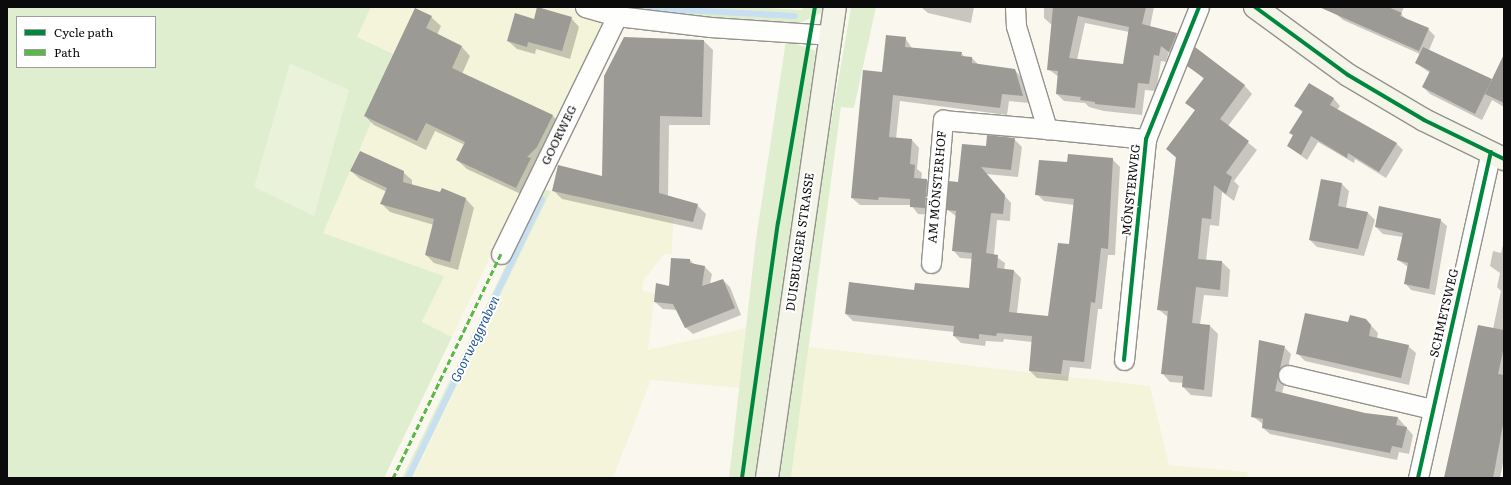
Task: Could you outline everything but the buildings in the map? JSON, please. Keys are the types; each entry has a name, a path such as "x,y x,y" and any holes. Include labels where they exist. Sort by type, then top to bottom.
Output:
{"main road":[{"name":"DUISBURGER STRASSE","path":"767,478 829,36 835,7"},
{"path":"1255,7 1348,75 1424,120 1498,155"}],"street":[{"path":"585,7 617,16 710,27 829,36"},
{"path":"1015,7 1016,26 1047,129"},
{"name":"MÖNSTERWEG","path":"1124,360 1146,139 1199,7"},
{"name":"GOORWEG","path":"501,254 617,16"},
{"name":"AM MÖNSTERHOF","path":"931,263 943,120 1047,129"},
{"name":"MÖNSTERWEG","path":"1047,129 1146,139"},
{"name":"SCHMETSWEG","path":"1418,478 1432,409 1498,155"},
{"path":"1288,375 1432,409"}],"green space":[{"path":"7,7 371,7 357,37 393,54 364,116 372,121 323,233 444,276 422,322 452,337 384,478 7,478"},
{"path":"371,7 563,7 605,19 452,337 422,323 443,276 323,233 372,121 364,116 392,54 356,37"},
{"path":"610,7 750,7 802,10 803,7 824,7 823,12 800,23 631,13"},
{"path":"851,7 876,7 854,108 841,107 791,478 778,478 812,232"},
{"path":"786,40 816,51 757,478 729,478 756,239"},
{"path":"290,63 349,90 314,216 254,187"},
{"path":"543,189 551,191 412,478 402,478"},
{"path":"551,191 673,219 672,254 664,254 644,280 642,290 655,294 648,350 746,328 740,388 651,380 613,478 413,478"},
{"path":"809,347 1150,386 1169,465 1248,472 1247,478 791,478"}],"waterway":[{"path":"624,7 795,16"},
{"name":"Goorweggraben","path":"408,478 542,200"}],"marked path":[{"path":"393,478 501,254"}],"cycle path":[{"path":"742,478 778,223 815,7"},
{"path":"1124,360 1146,139 1199,7"},
{"path":"1255,7 1348,75 1424,120 1504,159"},
{"path":"1418,478 1491,152"}]}
